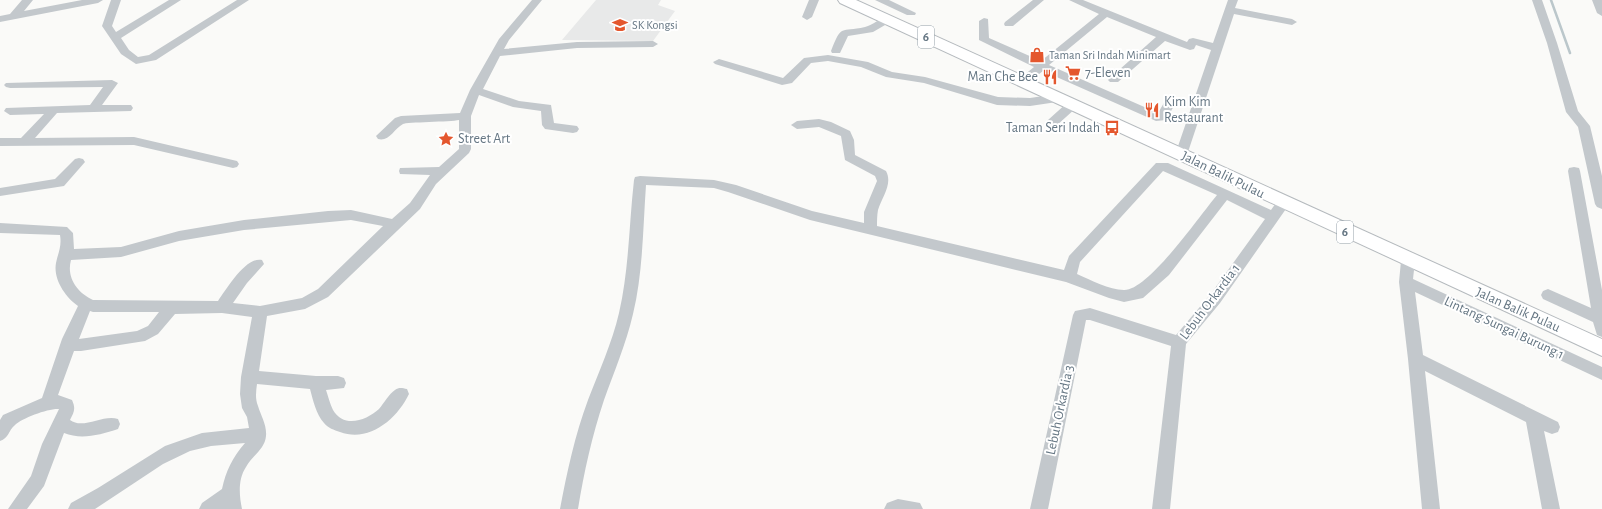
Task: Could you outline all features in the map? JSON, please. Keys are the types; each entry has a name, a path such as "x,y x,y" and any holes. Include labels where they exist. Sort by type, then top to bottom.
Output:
{"main road":[{"name":"Jalan Balik Pulau","path":"845,0 980,62 1031,74 1065,101 1156,142 1183,150 1197,171 1278,210 1408,261 1602,348"}],"street":[{"path":"14,16 28,0"},
{"path":"0,19 98,0"},
{"path":"116,0 107,23 114,37 133,60 152,58 244,0"},
{"path":"114,37 176,0"},
{"path":"0,228 62,230 66,234 68,240 63,264 64,275 76,297 86,304 101,307 222,307 260,312 305,302 323,293 394,224 415,206 431,181 463,153 465,149 466,116 476,90 504,39 537,0"},
{"path":"807,17 814,0"},
{"path":"880,0 911,14"},
{"path":"1008,24 1039,0"},
{"path":"1074,0 1190,47 1193,40 1217,48"},
{"path":"1537,0 1552,43 1572,112 1584,126 1602,204"},
{"path":"1597,0 1602,13"},
{"path":"1183,150 1231,5 1292,22"},
{"path":"1031,74 1106,13"},
{"path":"836,51 842,37 846,32 869,30 888,19"},
{"path":"984,21 984,40 1031,74 1156,117 1162,117 1169,104"},
{"path":"1114,80 1164,36"},
{"path":"496,53 577,45 654,44"},
{"path":"719,62 782,82 788,81 808,60 828,58 871,66 890,75 925,80 997,101 1065,101"},
{"path":"10,84 112,83 93,109"},
{"path":"476,90 517,104 548,108 549,126 573,128"},
{"path":"1052,123 1065,101"},
{"path":"10,111 127,108"},
{"path":"25,141 54,110"},
{"path":"382,136 399,121 405,119 441,119 466,116"},
{"path":"797,125 819,123 827,124 846,134 848,140 849,157 881,174 883,181 871,212 870,230"},
{"path":"0,142 134,142 233,164"},
{"path":"0,192 60,184 79,162"},
{"path":"1068,277 1074,260 1160,166 1197,171 1225,193 1278,210"},
{"path":"405,171 441,171"},
{"path":"1574,171 1601,325"},
{"path":"569,509 577,466 626,314 631,286 640,180 714,184 731,188 810,215 1068,277 1114,294 1124,296 1138,294 1164,271 1225,193"},
{"name":"Lebuh Orkardia 1","path":"1161,509 1179,342 1215,299 1278,210"},
{"path":"66,255 121,252 179,236 244,225 328,216 351,216 394,224"},
{"path":"1408,261 1406,282 1416,359 1431,509"},
{"path":"222,307 242,279 257,264"},
{"name":"Lintang Sungai Burung 1","path":"1406,282 1602,374"},
{"path":"1548,295 1601,325"},
{"path":"48,402 70,339 86,304"},
{"path":"70,339 75,344 81,345 140,337 153,330 171,308"},
{"path":"208,509 232,501 234,474 239,462 256,442 258,435 255,416 248,402 249,377 260,312"},
{"name":"Lebuh Orkardia 3","path":"1039,509 1079,316 1083,314 1090,314 1179,342"},
{"path":"1416,359 1552,427"},
{"path":"249,377 316,384 338,383"},
{"path":"316,384 328,417 337,425 352,429 366,428 376,422 401,394"},
{"path":"0,434 9,420 48,402 60,402 66,405 67,409 62,423 50,444 38,480 17,509"},
{"path":"1533,418 1552,509"},
{"path":"62,423 66,428 77,430 112,424"},
{"path":"77,509 109,492 164,455 185,445 204,440 258,435"},
{"path":"894,508 914,509"}],"shaded area":[{"name":"SK Kongsi","path":"596,0 661,0 658,5 675,11 653,41 562,40"}],"waterway":[{"path":"1551,0 1570,53"}],"place":[{"name":"SK Kongsi","path":"620,25"},
{"name":"Taman Sri Indah Minimart","path":"1037,55"},
{"name":"7-Eleven","path":"1073,73"},
{"name":"Man Che Bee","path":"1050,77"},
{"name":"Kim Kim Restaurant","path":"1152,110"},
{"name":"Taman Seri Indah","path":"1112,128"},
{"name":"Street Art","path":"446,139"}]}
